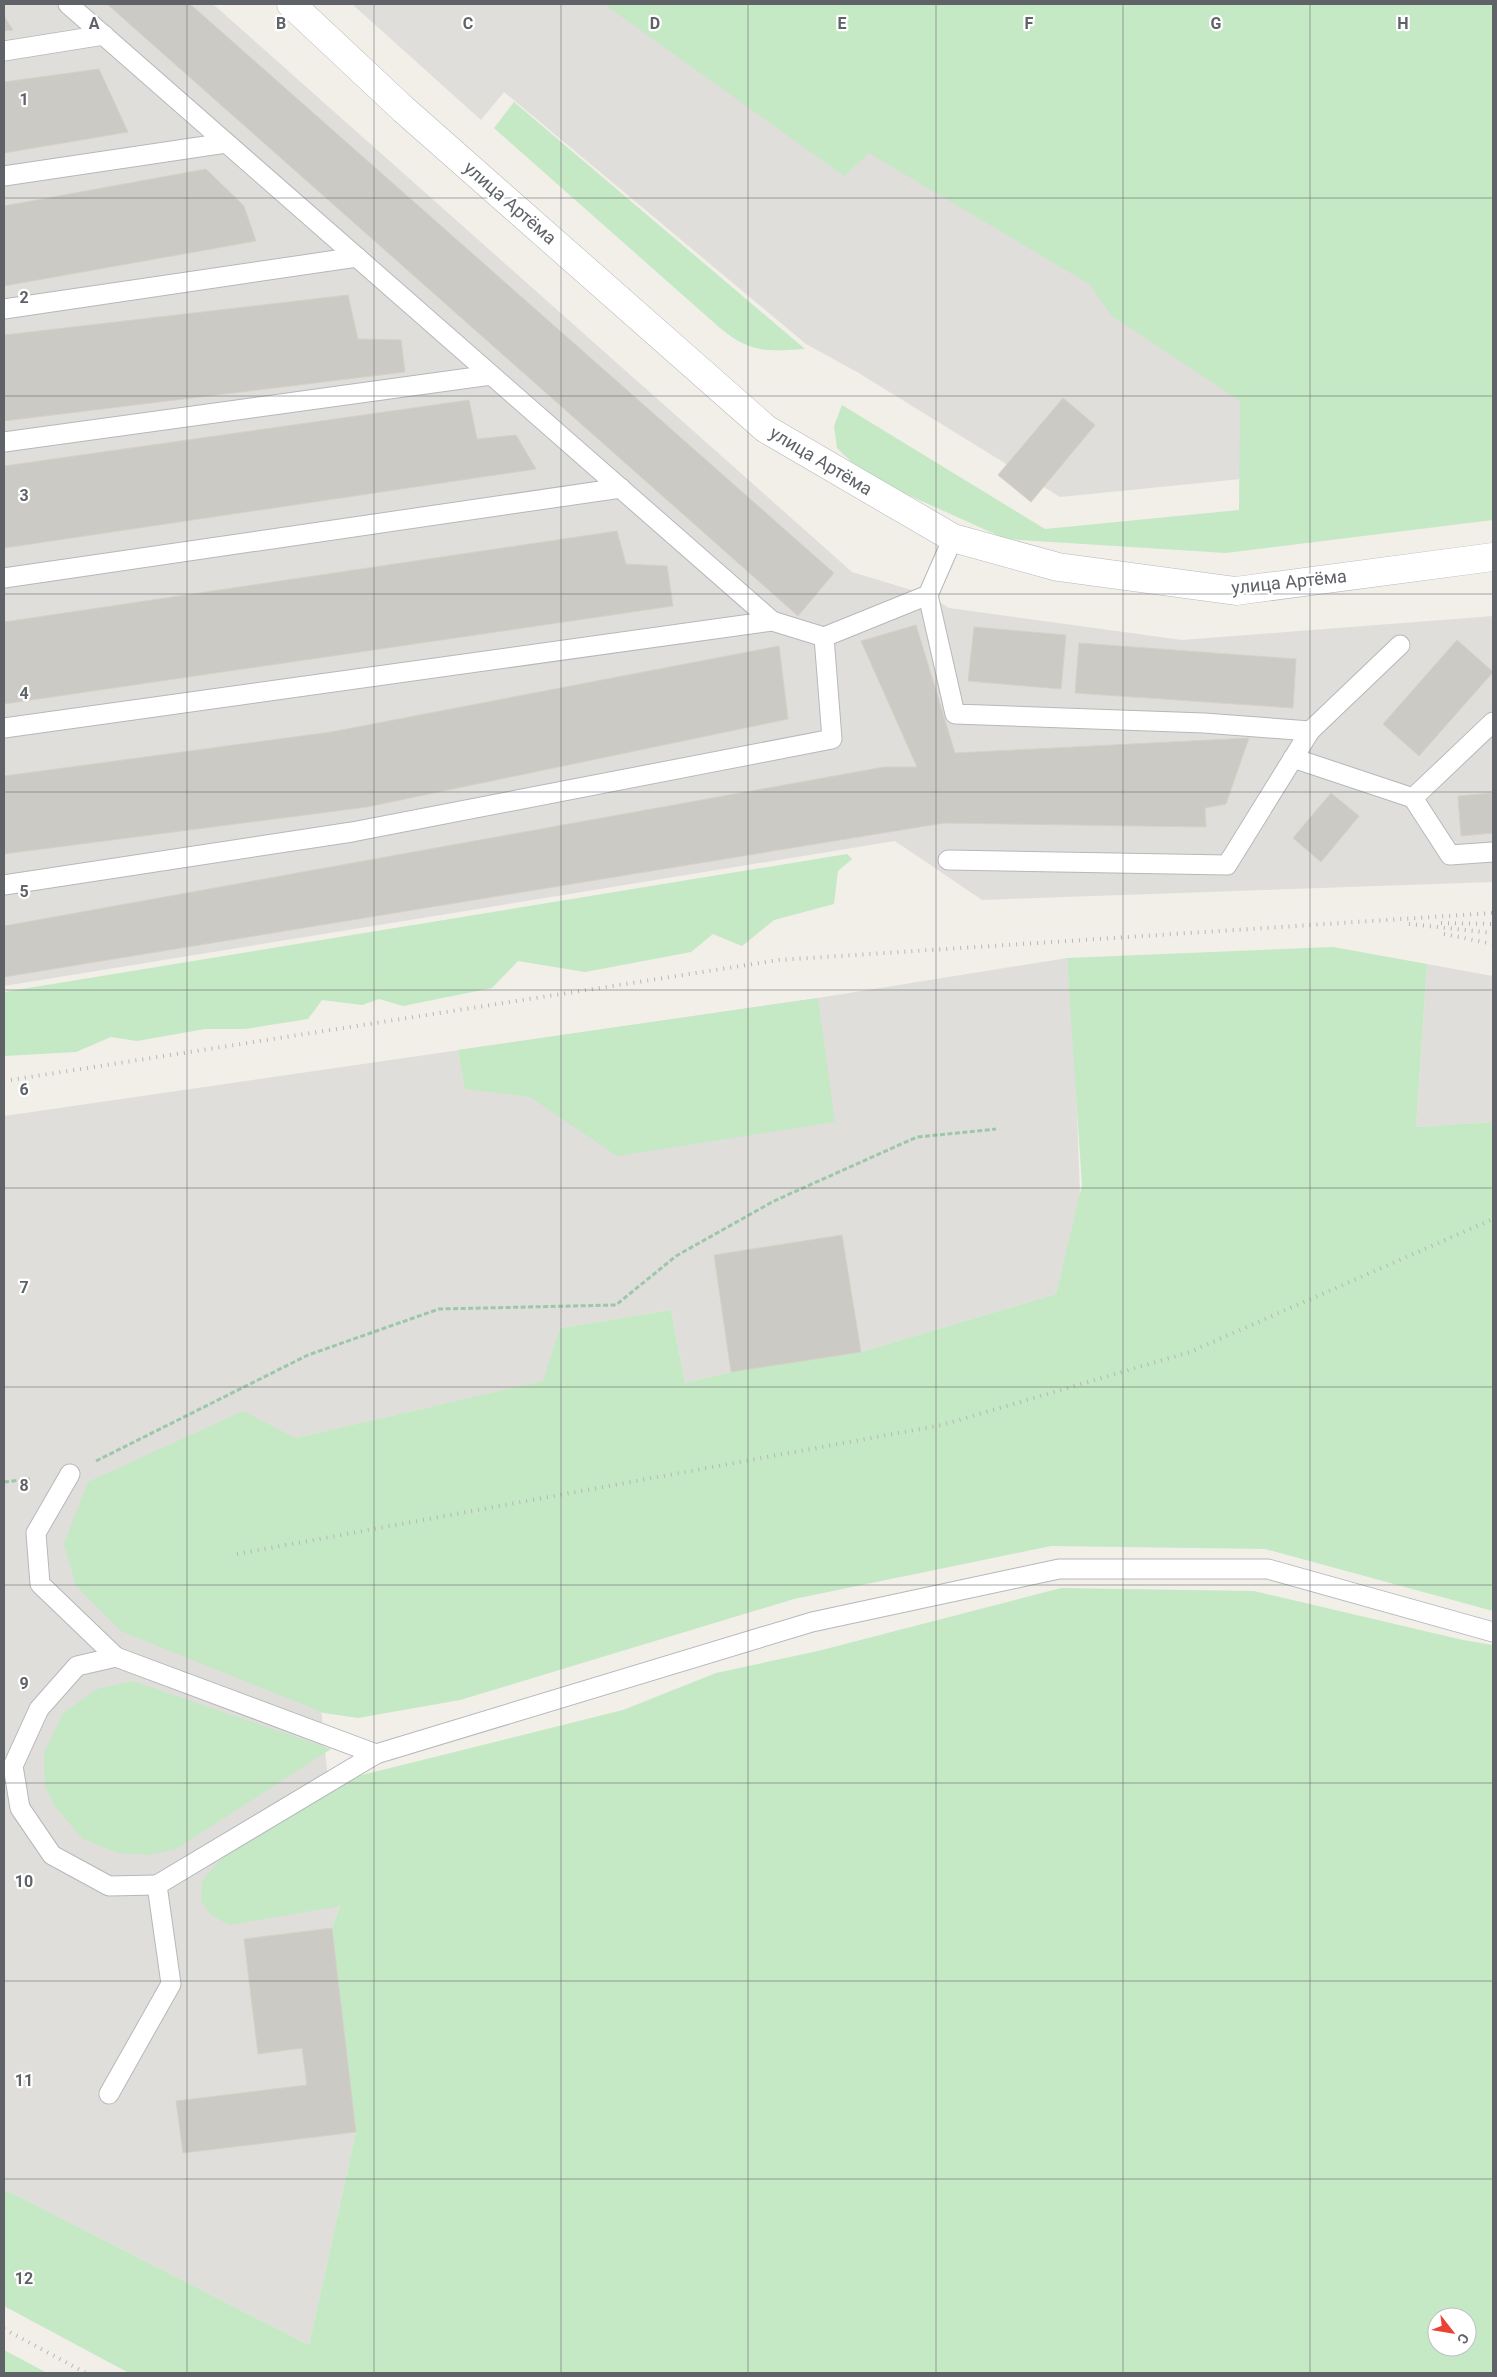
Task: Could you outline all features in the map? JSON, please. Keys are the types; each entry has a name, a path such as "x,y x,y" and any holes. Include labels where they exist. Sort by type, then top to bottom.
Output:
{"street":[{"name":"улица Артёма","path":"291,4 411,115 766,429 953,538 1058,567 1236,591 1493,557"}],"lane":[{"path":"68,4 772,621 824,638 928,595"},
{"path":"4,50 104,35"},
{"path":"4,176 226,143"},
{"path":"4,309 357,257"},
{"path":"4,442 491,375"},
{"path":"4,578 621,488"},
{"path":"953,538 928,595 955,714 1204,723 1310,731"},
{"path":"4,728 772,621"},
{"path":"4,885 352,832 832,739 824,638"},
{"path":"948,860 1227,865 1310,731 1400,646"},
{"path":"1413,798 1493,722"},
{"path":"1293,758 1413,798 1450,855 1493,852"},
{"path":"70,1474 36,1533 40,1584 116,1657 376,1754"},
{"path":"116,1657 77,1666 39,1709 13,1766 20,1808 52,1855 109,1886 157,1885 376,1754 812,1622 1059,1568 1268,1569 1493,1632"},
{"path":"109,2094 171,1984 157,1885"}],"path":[{"path":"4,1482 70,1474 308,1356 439,1309 616,1304 676,1256 774,1201 917,1137 996,1129"}],"shaded area":[{"path":"4,4 213,4 852,572 928,595 949,608 1182,640 1493,616 1493,882 982,900 895,841 4,986"},
{"path":"352,4 653,4 884,126 1252,372 1251,478 1060,497 857,372 806,344 504,92 481,120"},
{"path":"1067,958 1075,1057 1080,1196 1056,1294 861,1352 731,1372 685,1383 671,1310 560,1328 544,1381 295,1438 340,1905 332,1928 356,2132 309,2345 4,2189 4,1116 818,998"},
{"path":"1427,964 1493,976 1493,1122 1416,1127"}],"green space":[{"path":"604,4 1493,4 1493,520 1226,553 1006,539 866,476 837,448 834,426 842,405 1045,529 1239,510 1240,401 1112,316 1089,284 869,153 844,176"},
{"path":"514,102 805,349 770,350 751,347 741,343 720,328 494,128"},
{"path":"847,854 852,859 838,871 834,904 774,920 742,946 713,934 691,952 585,972 518,961 492,988 403,1006 379,999 362,1005 322,1000 308,1019 245,1029 205,1029 137,1041 111,1037 76,1052 4,1056 4,992"},
{"path":"1333,947 1427,964 1416,1127 1493,1122 1493,1611 1265,1549 1051,1546 794,1599 460,1700 358,1718 324,1713 121,1631 76,1586 64,1544 88,1482 243,1411 295,1438 543,1381 560,1328 671,1310 685,1383 731,1372 861,1352 1056,1294 1082,1185 1067,958"},
{"path":"818,998 835,1122 617,1156 530,1097 465,1089 458,1050"},
{"path":"1061,1588 1254,1591 1463,1640 1493,1645 1493,2373 129,2373 4,2306 4,2189 309,2345 356,2132 332,1928 340,1906 229,1925 211,1915 201,1901 202,1881 221,1859 358,1776 623,1710 716,1673 818,1651"},
{"path":"133,1681 331,1749 176,1849 148,1855 118,1853 83,1839 56,1808 45,1787 44,1753 63,1713 97,1689"},
{"path":"4,2350 47,2373 4,2373"}],"building":[{"path":"107,4 190,4 834,573 798,616"},
{"path":"4,16 13,30 4,31"},
{"path":"99,69 128,132 4,153 4,82"},
{"path":"206,169 244,206 256,241 4,286 4,206"},
{"path":"348,295 358,339 401,340 405,372 4,421 4,335"},
{"path":"1063,398 1095,425 1031,502 998,475"},
{"path":"469,400 477,439 516,435 536,469 4,548 4,466"},
{"path":"617,531 626,564 667,566 673,606 4,704 4,622"},
{"path":"916,625 955,753 1249,738 1226,804 1205,808 1206,827 944,823 4,977 4,926 884,767 917,767 861,641"},
{"path":"974,627 1066,635 1061,689 968,681"},
{"path":"1457,640 1493,672 1419,756 1383,724"},
{"path":"1079,643 1296,659 1293,708 1075,693"},
{"path":"779,646 788,719 367,807 4,854 4,776 331,732"},
{"path":"1331,793 1359,816 1321,862 1293,838"},
{"path":"1493,793 1493,833 1461,836 1458,796"},
{"path":"842,1235 861,1352 731,1372 714,1255"},
{"path":"332,1928 356,2132 183,2153 176,2101 307,2085 302,2048 258,2054 244,1939"}],"railway":[{"path":"4,1081 779,960 1493,913"},
{"path":"1441,923 1493,924"},
{"path":"1409,924 1493,933"},
{"path":"1444,934 1493,944"},
{"path":"237,1554 942,1425 1190,1352 1493,1219"},
{"path":"4,2329 86,2373"}]}
